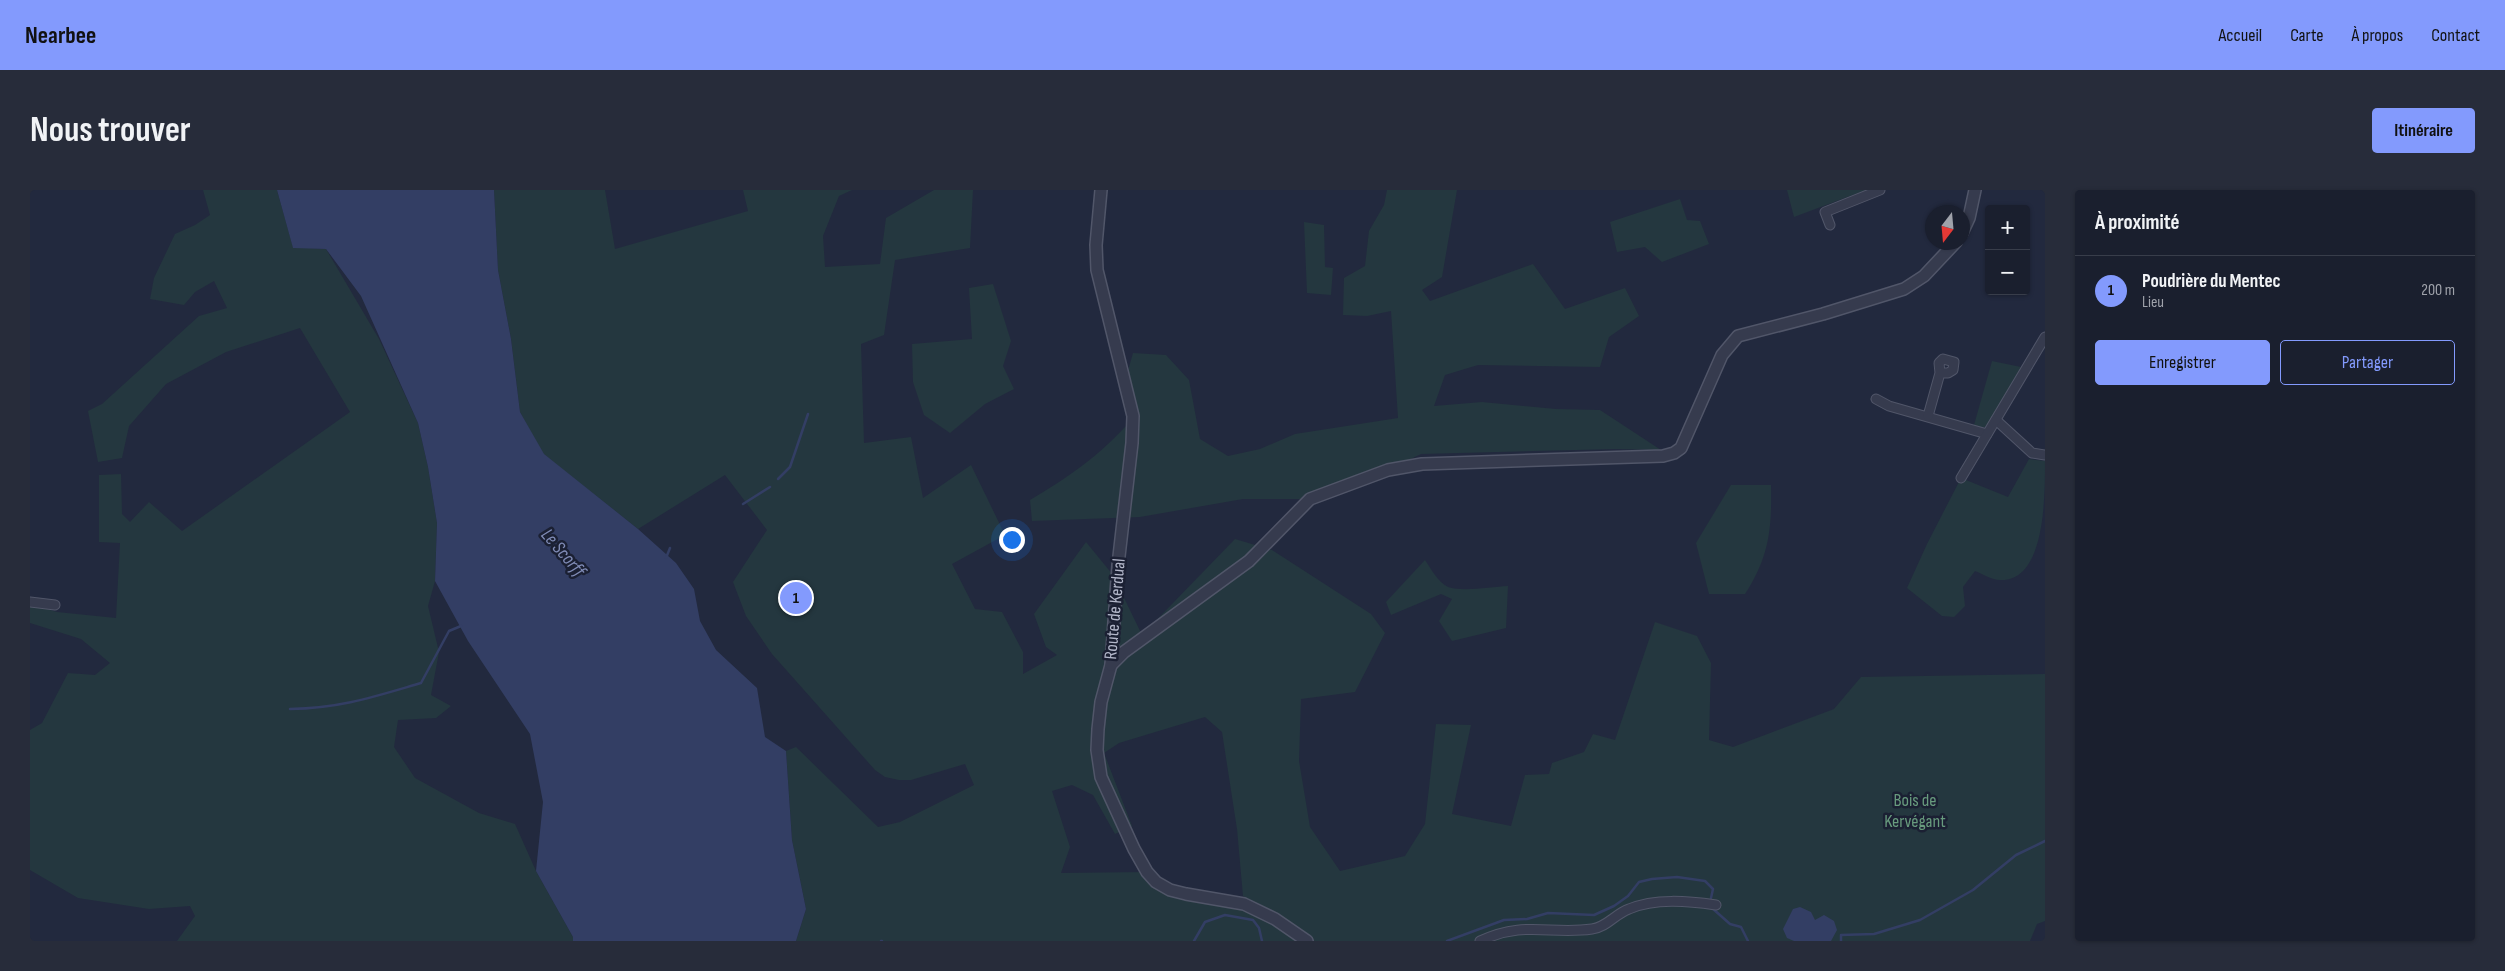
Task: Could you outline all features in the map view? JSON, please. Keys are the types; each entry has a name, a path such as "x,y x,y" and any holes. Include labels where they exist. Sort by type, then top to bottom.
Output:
{"street":[{"name":"Route de Kerdual","path":"1100,190 1096,245 1097,270 1132,416 1132,443 1118,565 1111,665 1101,702 1098,729 1097,750 1101,777 1147,872 1156,882 1170,890 1229,900 1259,910 1307,941"},
{"path":"1830,225 1825,212 1880,190"},
{"path":"1970,213 1975,190"},
{"path":"1111,665 1124,652 1249,561 1301,506 1316,496 1388,470 1408,466 1654,456 1674,453 1685,440 1722,355 1738,336 1823,314 1904,289 1924,276 1948,250"},
{"path":"1961,478 2045,336"},
{"path":"1928,416 1940,372"},
{"path":"1876,399 1889,406 1987,434"},
{"path":"1996,420 2032,453 2045,455"},
{"path":"30,602 55,605"},
{"path":"1480,941 1494,934 1519,928 1592,929 1600,927 1629,908 1643,905 1693,901 1716,904"}],"green space":[{"path":"203,190 277,190 293,247 326,249 379,339 418,423 428,467 437,523 435,581 428,606 439,652 431,695 451,706 436,718 398,720 394,747 415,778 479,813 515,824 536,871 573,937 573,941 177,941 195,916 190,906 149,909 78,898 30,870 30,730 42,723 68,673 95,675 110,663 81,639 30,623 30,604 57,612 116,618 120,543 99,542 99,475 121,474 122,514 130,522 149,502 182,531 350,412 300,328 226,352 166,384 129,426 122,458 98,462 88,411 102,404 199,316 227,308 214,281 195,292 184,305 150,299 154,278 175,234 195,225 210,215"},
{"name":"Bois de Kervégant","path":"494,190 605,190 615,249 748,211 743,190 852,190 839,196 823,236 825,267 880,264 886,218 934,190 973,190 970,248 895,260 884,335 861,344 864,443 911,437 923,498 971,465 1005,535 952,564 975,609 1002,612 1023,652 1023,674 1057,655 1046,647 1034,614 1086,542 1113,575 1142,635 1235,539 1272,550 1371,614 1385,633 1355,692 1301,699 1299,761 1310,827 1340,871 1405,856 1425,824 1436,724 1471,725 1452,814 1511,826 1525,775 1549,774 1552,763 1584,752 1593,734 1615,740 1655,622 1697,636 1711,663 1709,740 1733,747 1834,709 1861,677 2045,674 2045,921 2037,924 2030,941 1309,941 1272,911 1243,896 1237,829 1222,732 1205,717 1119,743 1104,753 1132,826 1115,834 1093,795 1072,785 1052,791 1070,847 1061,873 1147,872 1156,882 1229,900 1307,941 796,941 806,909 792,840 786,751 796,747 878,827 900,822 974,785 965,764 911,780 885,777 875,770 772,654 746,616 733,582 767,530 725,475 638,529 543,454 520,412 511,339 498,270"},
{"path":"1387,190 1457,190 1442,277 1422,290 1430,301 1533,264 1565,309 1625,288 1639,316 1609,337 1600,367 1478,365 1445,375 1434,406 1482,402 1556,409 1600,410 1661,450 1616,449 1421,454 1388,470 1310,499 1243,499 1140,517 1032,521 1030,500 1082,466 1127,425 1127,374 1133,353 1166,355 1189,380 1200,439 1228,456 1260,449 1295,434 1398,418 1391,311 1367,316 1343,315 1344,278 1365,266 1369,231 1384,205"},
{"path":"1787,190 1866,190 1794,217"},
{"path":"1680,199 1687,220 1700,221 1709,244 1662,262 1645,247 1617,252 1610,222"},
{"path":"1304,222 1324,225 1325,267 1333,268 1331,295 1307,293"},
{"path":"993,284 1011,341 1003,366 1014,389 985,404 950,433 924,415 913,382 912,344 972,339 969,288"},
{"path":"1992,361 2021,367 1988,426 1982,428 1974,425"},
{"path":"2029,459 2045,461 2043,516 2034,553 2026,568 2015,577 2000,580 1975,571 1963,587 1965,606 1954,617 1942,616 1907,588 1961,478 2008,497"},
{"path":"1731,485 1771,485 1770,529 1759,568 1745,594 1709,594 1696,543"},
{"path":"1425,560 1438,579 1448,587 1469,589 1508,586 1506,628 1452,641 1439,621 1452,599 1441,594 1391,615 1386,602"}],"water":[{"name":"Le Scorff","path":"277,190 494,190 498,270 511,339 520,412 544,454 638,529 676,563 694,589 700,621 716,650 757,688 765,737 786,751 792,840 806,909 796,941 573,941 573,937 536,871 543,802 530,734 468,641 435,581 437,523 428,467 418,423 361,296 326,249 293,248"},
{"path":"1800,907 1811,912 1815,920 1824,915 1834,921 1837,930 1831,941 1794,941 1787,938 1783,929 1793,909"}],"waterway":[{"path":"778,479 790,467 808,414"},
{"path":"743,504 770,487"},
{"path":"666,558 670,548"},
{"path":"290,709 341,704 421,683 449,631 461,626"},
{"path":"1841,941 1841,935 1874,934 1920,920 1973,890 2016,855 2045,841"},
{"path":"1447,941 1504,920 1527,919 1548,913 1594,915 1614,906 1628,896 1639,882 1652,879 1677,877 1705,881 1713,889 1711,898"},
{"path":"1712,908 1730,924 1741,927 1748,941"},
{"path":"1194,941 1205,922 1225,915 1253,920 1259,928 1262,941"}],"place":[{"name":"Poudrière du Mentec","path":"796,598"}]}
